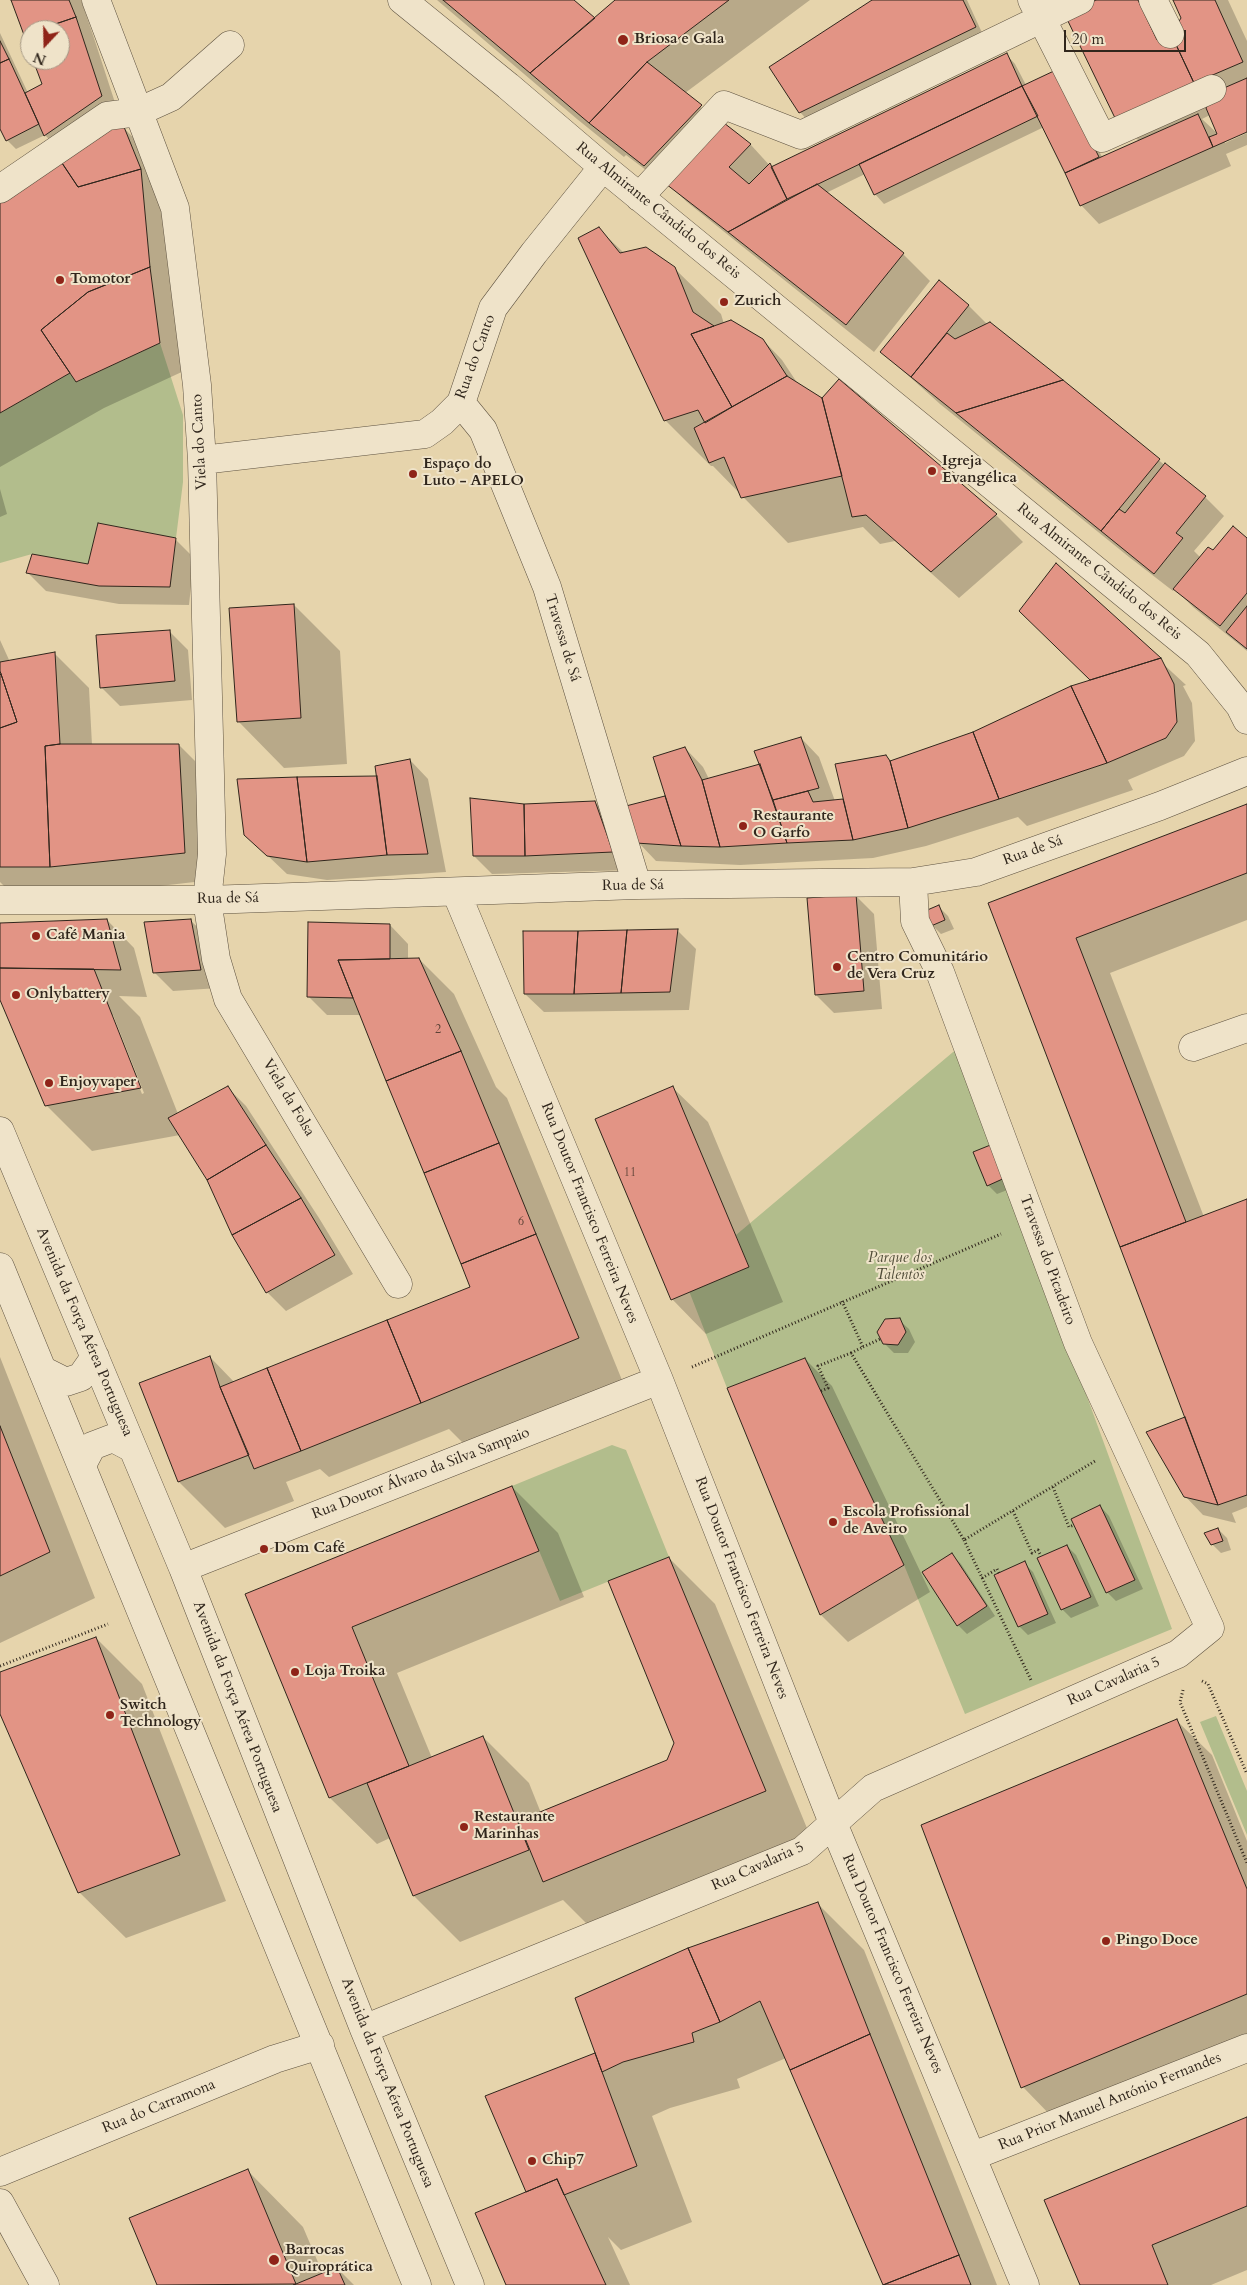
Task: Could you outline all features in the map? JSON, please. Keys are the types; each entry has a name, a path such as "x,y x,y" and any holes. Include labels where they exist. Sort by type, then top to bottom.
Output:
{"street":[{"name":"Viela do Canto","path":"96,0 175,208 196,385 202,460 212,854 207,900"},
{"name":"Rua Almirante Cândido dos Reis","path":"402,0 508,86 603,168 1198,654 1240,706 1247,720"},
{"path":"639,196 724,105 801,134 1038,10 1080,0"},
{"path":"1153,0 1170,34"},
{"path":"1038,10 1102,138 1212,89"},
{"path":"0,189 106,116 138,112 172,97 230,45"},
{"name":"Rua do Canto","path":"202,460 425,434 442,422 461,403 493,308 534,253 603,168"},
{"name":"Travessa de Sá","path":"461,403 483,430 547,587 637,885"},
{"name":"Rua de Sá","path":"0,900 207,900 637,885 913,882 976,872 1160,806 1247,771"},
{"name":"Travessa do Picadeiro","path":"913,882 915,921 940,972 1078,1343 1210,1628"},
{"name":"Rua Doutor Francisco Ferreira Neves","path":"456,892 659,1380 833,1823 1025,2285"},
{"name":"Viela da Folsa","path":"207,900 216,959 228,999 398,1284"},
{"path":"1193,1047 1247,1028"},
{"name":"Avenida da Força Aérea Portuguesa","path":"0,1130 183,1568 364,2029 470,2285"},
{"path":"0,1267 417,2285"},
{"path":"42,1370 66,1382 81,1377 95,1357"},
{"name":"Rua Doutor Álvaro da Silva Sampaio","path":"183,1568 659,1380"},
{"path":"82,1465 92,1446 113,1438 132,1448"},
{"name":"Rua Cavalaria 5","path":"364,2029 802,1851 873,1788 1046,1712 1182,1664 1210,1628"},
{"name":"Rua do Carramona","path":"0,2172 275,2059 320,2045"},
{"name":"Rua Prior Manuel António Fernandes","path":"973,2156 1247,2048"},
{"path":"0,2203 45,2285"}],"path":[{"path":"659,1380 715,1358 842,1301 1032,1221"},
{"path":"842,1301 864,1347"},
{"path":"821,1391 828,1388 818,1366 880,1339"},
{"path":"851,1353 964,1540 1046,1712"},
{"path":"964,1540 1125,1443"},
{"path":"1052,1487 1069,1527 1074,1525"},
{"path":"1013,1511 1032,1553 1038,1550 1042,1556"},
{"path":"982,1578 997,1569 999,1573"},
{"path":"0,1666 142,1611"},
{"path":"1182,1664 1208,1684 1247,1774"},
{"path":"1182,1664 1180,1702 1247,1864"}],"green space":[{"path":"160,343 183,415 183,482 176,538 98,523 88,564 32,554 0,563 0,413 70,373 77,382"},
{"name":"Parque dos Talentos","path":"959,1047 1172,1629 965,1714 904,1565 805,1358 727,1388 689,1291 749,1267 736,1235"},
{"path":"612,1445 626,1450 669,1557 560,1601 512,1486"},
{"path":"1216,1716 1247,1791 1247,1835 1200,1722"}],"building":[{"path":"11,0 69,0 76,17 67,20 20,20 20,24"},
{"path":"443,0 574,0 595,18 530,73"},
{"name":"Briosa e Gala","path":"615,0 729,0 647,62 589,123 530,73"},
{"path":"872,0 963,0 976,27 799,113 769,67"},
{"path":"1096,0 1138,0 1157,40 1171,34 1194,83 1115,118 1065,15"},
{"path":"1173,0 1215,0 1243,62 1194,83 1171,34 1181,18"},
{"path":"76,17 102,96 44,136 25,93 42,84 37,70 70,70 70,20 67,20"},
{"path":"0,41 9,59 0,63"},
{"path":"1007,53 1022,86 787,199 771,167"},
{"path":"9,59 39,124 6,141 0,129 0,63"},
{"path":"647,62 702,105 644,166 589,123"},
{"path":"1056,70 1099,157 1065,173 1022,86"},
{"path":"1247,78 1247,132 1213,147 1209,137 1217,134 1206,108 1217,91"},
{"path":"1022,86 1038,116 874,195 859,164"},
{"path":"1198,114 1213,147 1080,206 1065,173"},
{"path":"724,123 751,144 729,167 749,184 770,163 787,199 728,232 666,184"},
{"path":"108,127 124,127 141,169 78,187 60,160"},
{"name":"Tomotor","path":"60,160 78,187 141,169 150,267 88,292 41,330 70,373 0,413 0,201"},
{"path":"817,184 904,253 846,325 728,232"},
{"path":"599,227 620,253 646,247 675,267 693,312 714,326 691,334 732,407 705,423 698,410 664,421 578,238"},
{"path":"150,267 160,343 76,382 41,330 88,292"},
{"path":"939,280 969,305 911,377 880,352"},
{"path":"731,320 763,339 787,376 732,407 691,334"},
{"path":"990,322 1063,380 956,413 911,377 947,333 955,339"},
{"path":"787,376 822,398 842,476 741,498 724,457 709,463 694,428"},
{"path":"839,379 997,514 931,572 866,515 852,517 822,398"},
{"path":"1063,380 1160,459 1101,531 956,413"},
{"path":"1165,463 1206,496 1176,533 1183,538 1154,574 1101,531 1119,509 1125,513"},
{"path":"98,523 176,538 170,587 99,586 26,573 32,554 88,564"},
{"path":"1233,526 1247,538 1247,593 1220,626 1173,589 1208,547 1213,550"},
{"path":"1056,563 1161,658 1090,680 1019,611"},
{"path":"294,604 301,718 237,722 229,608"},
{"path":"1247,606 1247,649 1226,632"},
{"path":"170,630 175,681 100,688 96,635"},
{"path":"55,652 60,744 45,746 50,867 0,867 0,728 17,722 0,671 0,662"},
{"path":"1161,658 1174,684 1177,722 1166,738 1107,763 1071,686"},
{"path":"0,675 17,722 0,728"},
{"path":"1071,686 1107,763 999,799 973,732"},
{"path":"973,732 999,799 908,828 890,761"},
{"path":"801,737 819,788 773,800 754,751"},
{"path":"60,744 179,744 185,853 50,867 45,746"},
{"path":"685,747 702,780 720,847 681,846 653,757"},
{"path":"886,755 890,761 908,828 853,840 835,764"},
{"path":"410,759 428,854 387,855 375,766"},
{"path":"760,764 787,843 720,847 702,780"},
{"path":"377,776 387,855 307,862 297,777"},
{"path":"297,777 307,862 267,856 244,835 237,779"},
{"path":"808,791 813,802 843,799 853,840 787,843 773,800"},
{"path":"665,796 681,846 636,843 622,807"},
{"path":"470,798 524,804 525,856 473,856"},
{"path":"595,801 613,852 525,856 524,804"},
{"path":"1247,804 1247,873 1076,938 1186,1222 1120,1247 988,903"},
{"name":"Centro Comunitário de Vera Cruz","path":"856,894 864,991 815,995 807,898"},
{"path":"939,905 945,920 931,926 925,911"},
{"path":"107,919 121,970 0,968 0,923"},
{"path":"191,919 201,970 153,973 144,922"},
{"path":"308,922 390,924 390,959 338,960 353,998 307,997"},
{"path":"678,929 670,992 621,993 627,930"},
{"path":"627,930 621,993 574,994 578,931"},
{"path":"523,931 578,931 574,994 524,994"},
{"path":"419,958 461,1051 386,1081 338,960"},
{"path":"0,968 94,969 141,1088 45,1106 0,1000"},
{"path":"461,1051 499,1143 424,1173 386,1081"},
{"path":"228,1086 266,1145 207,1180 168,1118"},
{"path":"673,1086 749,1267 671,1300 595,1119"},
{"path":"499,1143 536,1234 461,1264 424,1173"},
{"path":"993,1144 1007,1177 987,1186 973,1152"},
{"path":"266,1145 301,1198 232,1235 207,1180"},
{"path":"301,1198 335,1255 266,1293 232,1235"},
{"path":"1247,1199 1247,1495 1218,1505 1120,1247"},
{"path":"536,1234 579,1338 421,1403 387,1320 470,1287 461,1264"},
{"path":"900,1318 906,1332 898,1345 883,1344 877,1332 885,1319"},
{"path":"387,1320 421,1403 301,1451 267,1368"},
{"path":"210,1356 220,1387 249,1455 178,1482 139,1383"},
{"name":"Escola Profissional de Aveiro","path":"805,1358 904,1565 820,1615 727,1388"},
{"path":"267,1368 301,1451 254,1469 220,1387"},
{"path":"1185,1417 1218,1505 1184,1497 1146,1432"},
{"path":"0,1426 50,1552 0,1576"},
{"path":"512,1486 539,1551 352,1627 409,1766 329,1798 245,1594"},
{"path":"1100,1505 1135,1580 1106,1593 1071,1519"},
{"path":"1218,1528 1223,1541 1211,1545 1204,1533"},
{"path":"1067,1545 1091,1597 1061,1610 1037,1558"},
{"path":"952,1553 987,1606 957,1626 922,1572"},
{"path":"669,1557 766,1791 543,1882 518,1821 667,1760 674,1743 608,1581"},
{"path":"1025,1561 1048,1614 1018,1627 994,1575"},
{"path":"96,1637 180,1855 78,1893 0,1714 0,1672"},
{"name":"Pingo Doce","path":"1177,1719 1247,1889 1247,1994 1021,2088 921,1825"},
{"path":"483,1736 529,1850 413,1896 367,1783"},
{"path":"818,1902 870,2034 790,2070 760,2001 720,2022 688,1948"},
{"path":"688,1948 720,2022 692,2033 694,2042 623,2062 602,2072 575,1998"},
{"path":"870,2034 959,2255 883,2285 790,2070"},
{"path":"595,2053 637,2166 564,2195 557,2179 526,2192 485,2096"},
{"path":"1247,2117 1247,2206 1152,2245 1168,2285 1080,2285 1044,2200"},
{"path":"248,2169 296,2284 157,2285 129,2218"},
{"path":"557,2179 606,2285 506,2285 475,2213"},
{"path":"959,2255 971,2285 883,2285"},
{"path":"337,2267 345,2285 293,2285 296,2284"}],"place":[{"name":"Briosa e Gala","path":"623,40"},
{"name":"Tomotor","path":"60,280"},
{"name":"Zurich","path":"724,302"},
{"name":"Igreja Evangélica","path":"932,471"},
{"name":"Espaço do Luto - APELO","path":"413,474"},
{"name":"Restaurante O Garfo","path":"743,826"},
{"name":"Café Mania","path":"36,936"},
{"name":"Centro Comunitário de Vera Cruz","path":"837,967"},
{"name":"Onlybattery","path":"16,995"},
{"name":"Enjoyvaper","path":"49,1083"},
{"name":"Escola Profissional de Aveiro","path":"833,1522"},
{"name":"Dom Café","path":"264,1549"},
{"name":"Loja Troika","path":"295,1672"},
{"name":"Switch Technology","path":"110,1715"},
{"name":"Restaurante Marinhas","path":"464,1827"},
{"name":"Pingo Doce","path":"1106,1941"},
{"name":"Chip7","path":"532,2161"},
{"name":"Barrocas Quiroprática","path":"274,2260"}]}
